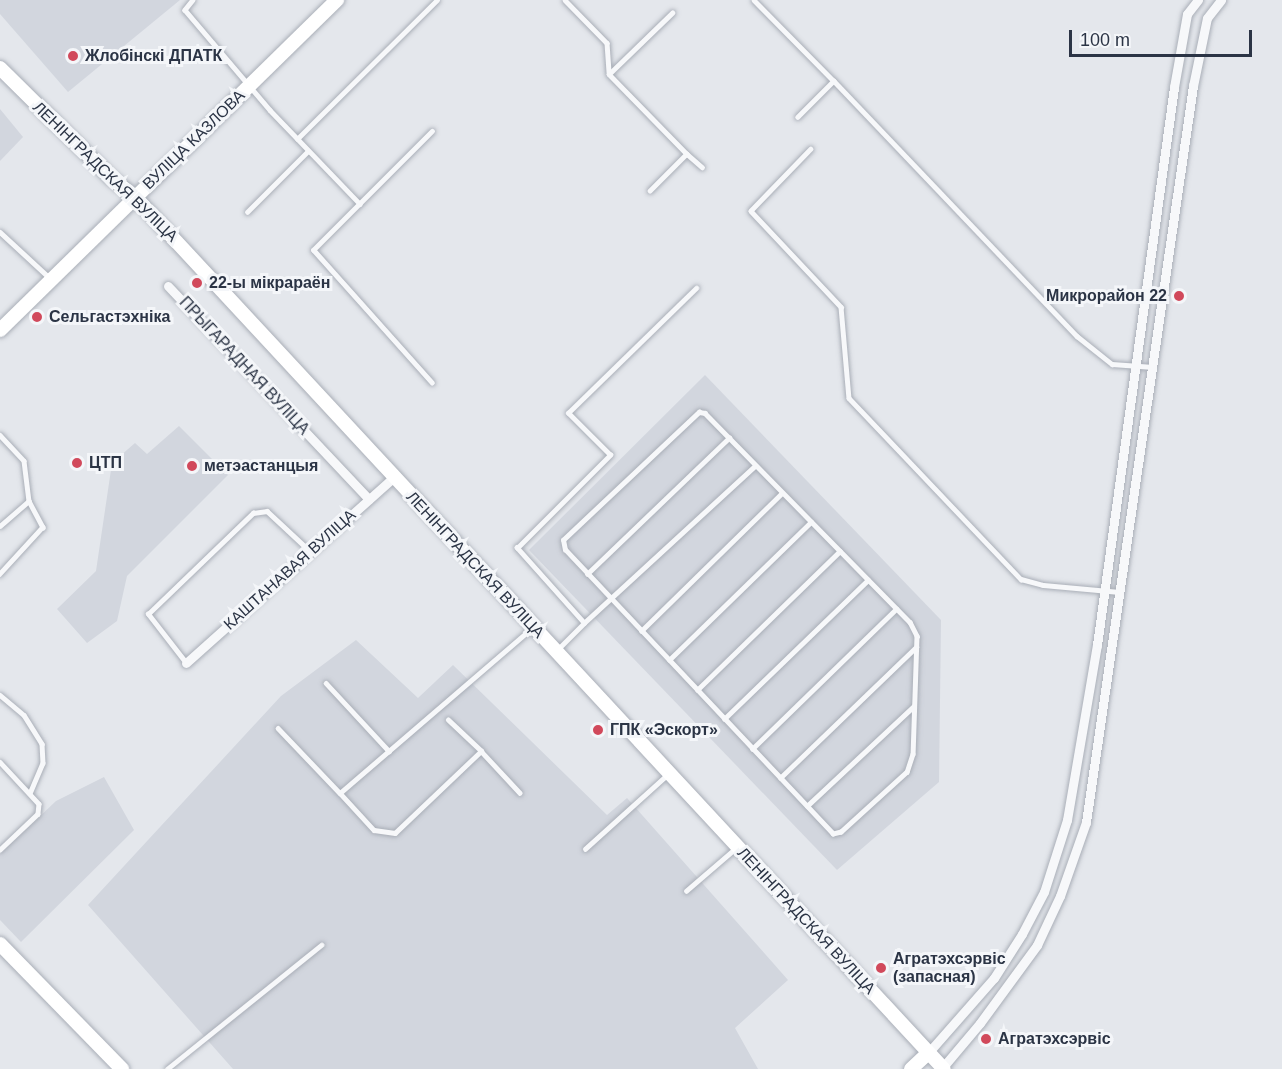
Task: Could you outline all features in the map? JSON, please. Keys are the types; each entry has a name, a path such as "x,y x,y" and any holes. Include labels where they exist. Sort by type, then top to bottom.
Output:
{"main road":[{"name":"ВУЛІЦА КАЗЛОВА","path":"0,330 337,0"},
{"name":"ЛЕНІНГРАДСКАЯ ВУЛІЦА","path":"0,68 110,177 135,197 942,1068"},
{"path":"0,944 122,1069"},
{"path":"911,1069 928,1053"}],"street":[{"path":"928,1053 994,978 1044,892 1067,820 1080,758 1173,87 1186,14 1198,0"},
{"path":"942,1068 1031,954 1060,896 1086,822 1193,86 1207,18 1221,0"},
{"name":"ПРЫГАРАДНАЯ ВУЛІЦА","path":"168,286 369,499"},
{"name":"КАШТАНАВАЯ ВУЛІЦА","path":"186,663 393,478"}],"lane":[{"path":"193,0 184,10 297,139 360,204"},
{"path":"297,139 437,0"},
{"path":"565,0 607,43 609,74 702,167"},
{"path":"570,5 575,0"},
{"path":"754,0 1077,336 1112,364 1153,367"},
{"path":"609,74 672,13"},
{"path":"798,117 834,81"},
{"path":"432,131 313,250 432,383"},
{"path":"812,149 751,211 841,308 849,398 1021,579 1042,585 1121,592"},
{"path":"247,212 308,151"},
{"path":"650,191 687,154"},
{"path":"0,232 51,279"},
{"path":"584,623 517,548 610,456 568,412 696,288"},
{"path":"699,412 705,413 756,466 910,622 917,636 913,754 907,772 841,832 832,834 565,550 563,540 699,412"},
{"path":"0,435 24,461 29,501 43,527 0,574"},
{"path":"587,574 729,438"},
{"path":"555,652 756,466"},
{"path":"641,631 782,493"},
{"path":"0,526 29,501"},
{"path":"186,663 148,615 253,513 267,511 311,552"},
{"path":"669,660 811,522"},
{"path":"697,690 840,551"},
{"path":"724,719 868,580"},
{"path":"752,748 896,609"},
{"path":"340,793 532,627"},
{"path":"780,778 916,647"},
{"path":"326,683 389,751"},
{"path":"0,695 24,715 42,744 43,764 30,793"},
{"path":"807,806 914,706"},
{"path":"448,720 520,793"},
{"path":"278,728 374,830 395,833 481,751"},
{"path":"0,762 39,804 38,814 0,850"},
{"path":"585,849 669,774"},
{"path":"686,891 736,847"},
{"path":"167,1069 321,945"}],"shaded area":[{"name":"Жлобінскі ДПАТК","path":"0,0 180,0 68,92 0,14"},
{"path":"0,109 23,137 0,161"},
{"path":"705,375 941,620 939,782 837,870 529,550"},
{"name":"метэастанцыя","path":"179,426 228,475 127,576 117,621 87,643 57,609 96,571 112,463 135,443 147,454"},
{"path":"356,640 418,698 453,665 607,815 627,798 788,980 735,1028 758,1069 233,1069 88,905 281,696"},
{"path":"104,777 134,830 21,942 0,920 0,854 56,801"}],"place":[{"name":"Жлобінскі ДПАТК","path":"73,56"},
{"name":"22-ы мікрараён","path":"197,283"},
{"name":"Микрорайон 22","path":"1179,296"},
{"name":"Сельгастэхніка","path":"37,317"},
{"name":"ЦТП","path":"77,463"},
{"name":"метэастанцыя","path":"192,466"},
{"name":"ГПК «Эскорт»","path":"598,730"},
{"name":"Агратэхсэрвіс (запасная)","path":"881,968"},
{"name":"Агратэхсэрвіс","path":"986,1039"}]}
